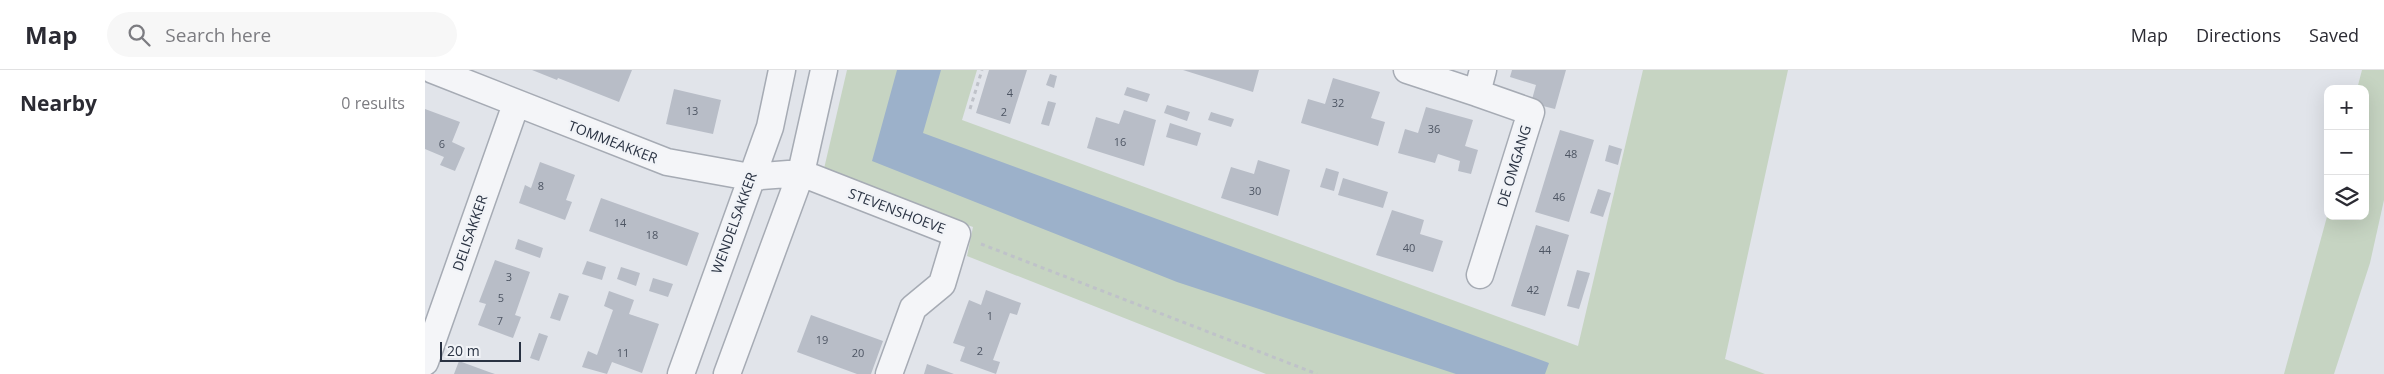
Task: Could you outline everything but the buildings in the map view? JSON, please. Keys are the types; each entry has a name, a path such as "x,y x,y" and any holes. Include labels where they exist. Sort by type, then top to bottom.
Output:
{"street":[{"name":"TOMMEAKKER","path":"433,70 667,162 750,177 801,173"},
{"name":"WENDELSAKKER","path":"681,374 750,177 770,127 781,70"},
{"path":"727,374 801,173 824,70"},
{"name":"DE OMGANG","path":"1407,70 1480,82 1531,112 1480,275"},
{"name":"DELISAKKER","path":"425,362 516,104"},
{"name":"STEVENSHOEVE","path":"801,173 957,234 942,284 913,308 889,374"}],"path":[{"path":"970,109 982,70"},
{"path":"957,234 1317,374"}],"green space":[{"path":"847,70 977,70 962,120 1578,346 1643,70 1788,70 1725,359 1765,374 1266,374 967,256 973,227 823,173"},
{"path":"2362,70 2384,70 2384,200 2370,263 2334,374 2284,374 2326,220 2369,220 2369,85 2358,85"}],"water":[{"path":"897,70 941,70 923,133 1549,363 1545,374 1456,374 1177,282 872,161"}]}
